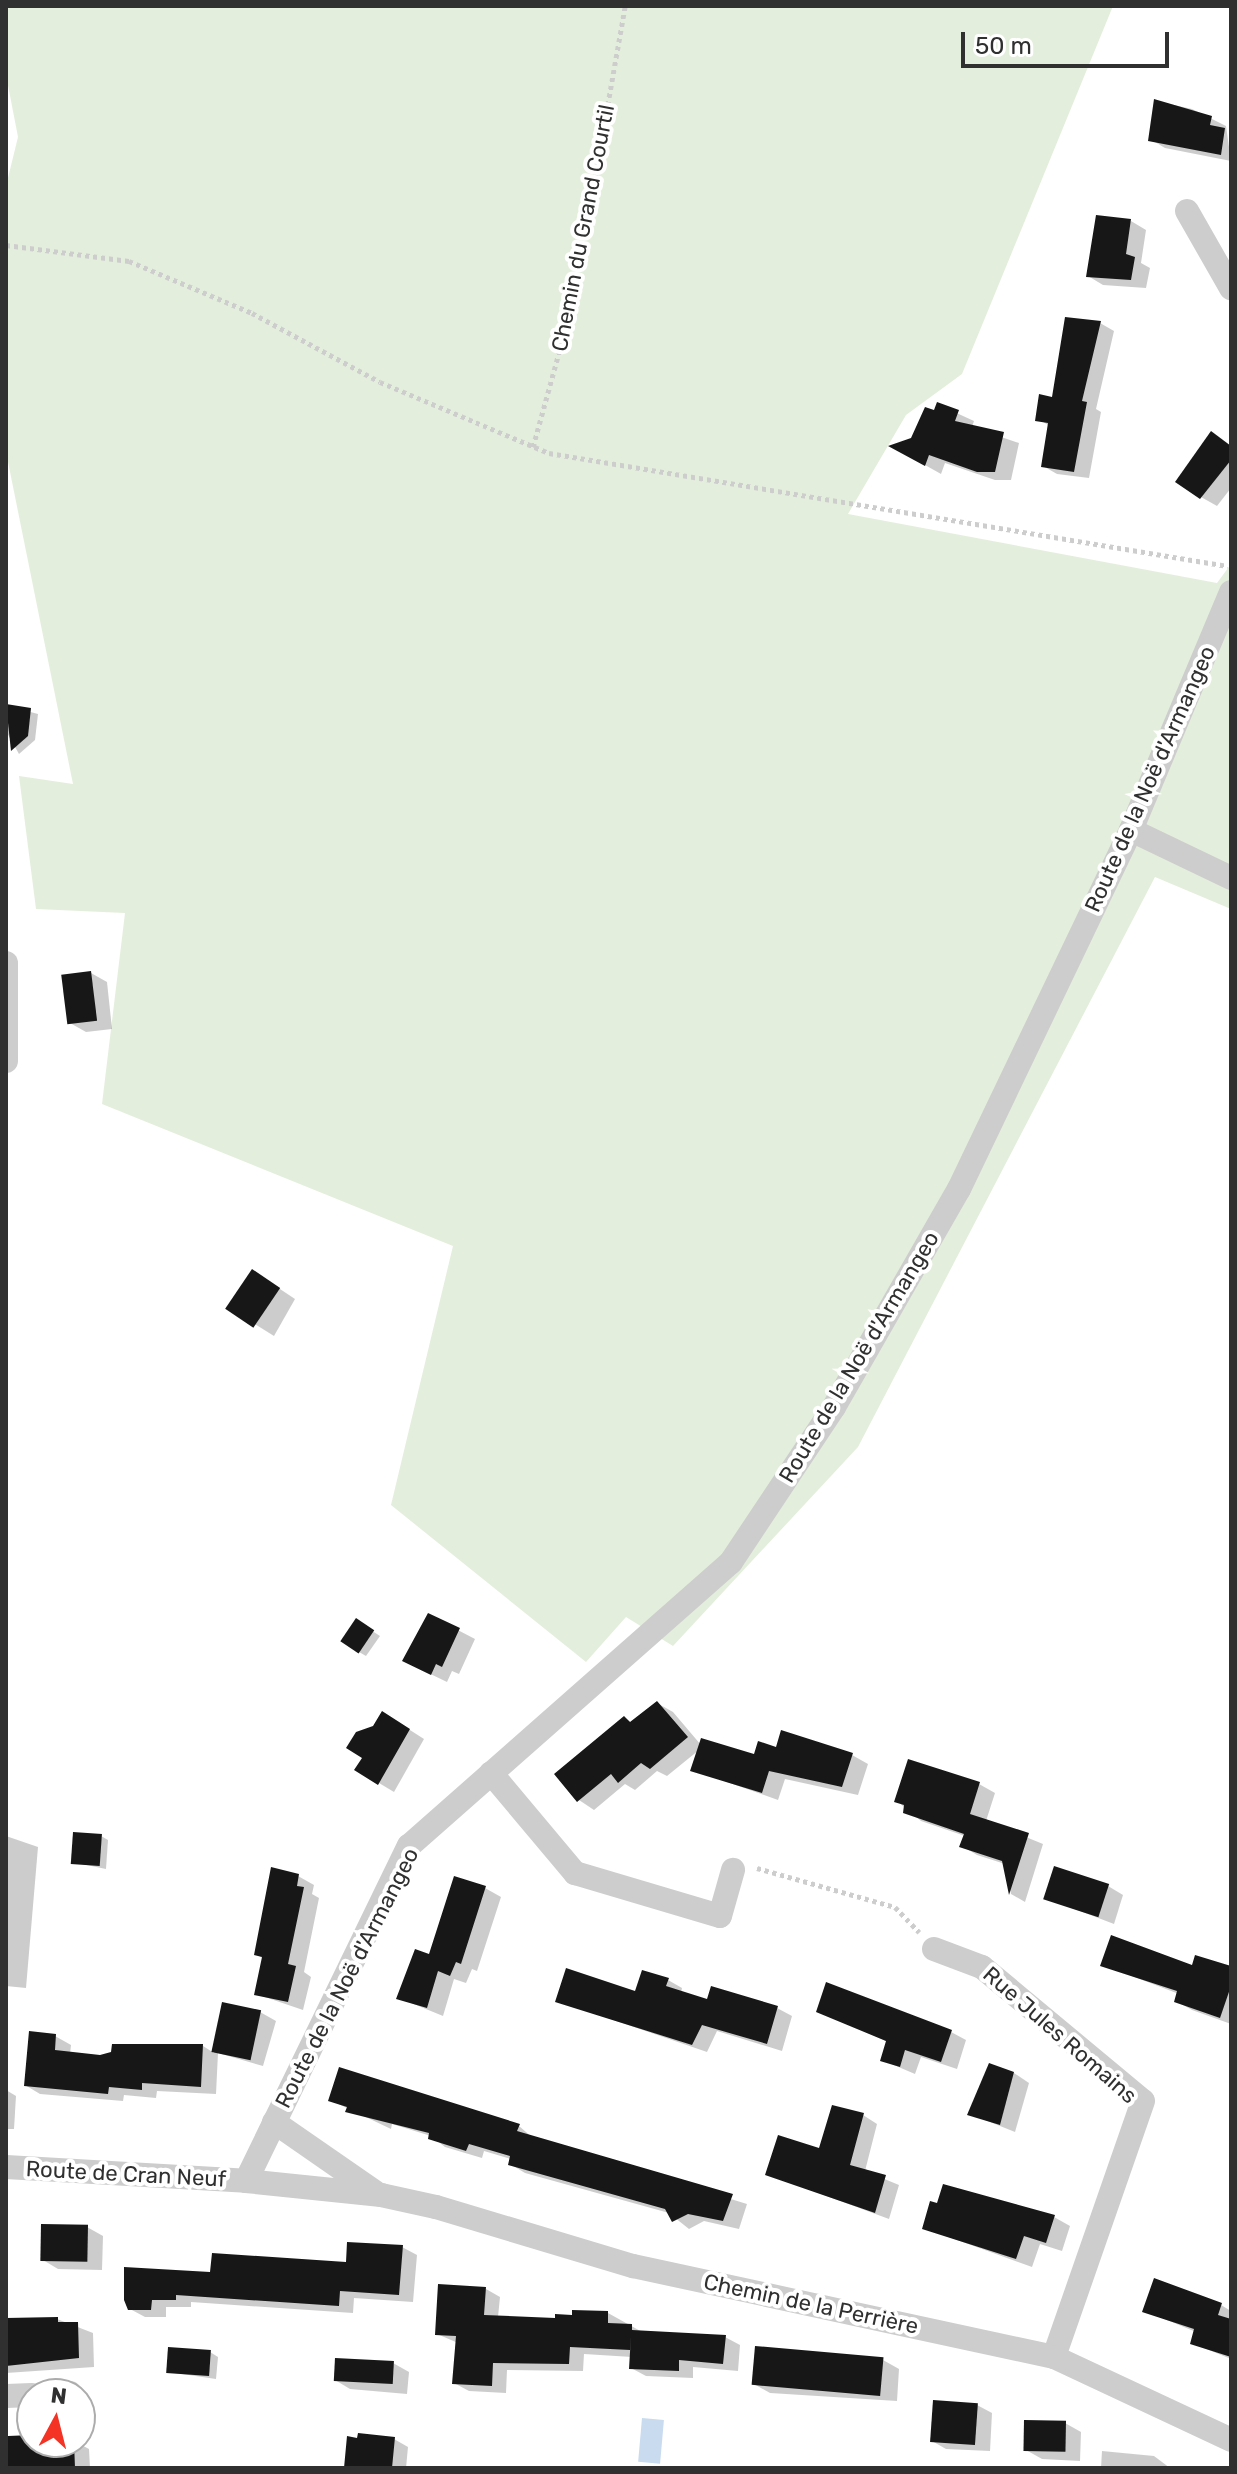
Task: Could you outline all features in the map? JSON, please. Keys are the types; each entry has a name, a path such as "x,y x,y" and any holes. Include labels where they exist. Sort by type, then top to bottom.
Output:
{"street":[{"path":"1187,211 1231,288"},
{"name":"Route de la Noë d'Armangeo","path":"246,2181 409,1846 731,1562 834,1407 959,1189 1131,830 1231,592"},
{"path":"1131,830 1231,878"},
{"path":"6,963 6,1061"},
{"path":"491,1773 575,1873 720,1916 733,1870"},
{"name":"Rue Jules Romains","path":"934,1949 982,1967 1143,2101 1054,2357"},
{"name":"Chemin de la Perrière","path":"274,2122 381,2195"},
{"name":"Route de Cran Neuf","path":"6,2167 246,2181"},
{"name":"Chemin de la Perrière","path":"246,2181 381,2195 633,2266 1054,2357 1231,2440"}],"path":[{"name":"Chemin du Grand Courtil","path":"533,447 573,302 625,6"},
{"path":"6,245 129,261 252,313 380,382 533,447 697,480 875,504 1231,567"},
{"path":"733,1870 765,1867 895,1907 934,1949"}],"green space":[{"path":"6,6 1113,6 962,374 906,415 848,514 1217,583 1231,564 1231,909 1155,877 858,1447 673,1646 626,1617 586,1662 391,1505 453,1246 102,1104 125,913 36,909 19,776 73,784 6,452 6,186 18,137 6,75"}],"water":[{"path":"642,2418 664,2420 660,2464 638,2462"}],"building":[{"path":"1154,99 1212,116 1210,125 1225,128 1221,155 1148,141"},
{"path":"1096,215 1131,219 1126,254 1135,257 1131,280 1086,277"},
{"path":"1065,317 1101,321 1082,401 1087,402 1074,472 1041,467 1048,423 1035,421 1039,394 1052,397"},
{"path":"937,402 959,410 955,421 1004,432 995,472 977,472 929,455 925,466 888,446 911,438 925,407 934,410"},
{"path":"1211,431 1231,446 1231,460 1200,499 1175,482"},
{"path":"6,704 31,708 28,736 11,751"},
{"path":"91,971 97,1021 67,1024 61,975"},
{"path":"252,1269 280,1288 253,1328 225,1309"},
{"path":"428,1613 460,1628 442,1667 436,1664 431,1675 402,1661"},
{"path":"356,1618 374,1630 359,1654 340,1641"},
{"path":"657,1701 688,1737 650,1769 641,1763 618,1783 611,1774 577,1802 554,1774 624,1716 630,1722"},
{"path":"382,1711 410,1729 378,1785 354,1770 362,1758 346,1748 356,1732 373,1726"},
{"path":"781,1730 853,1753 842,1787 769,1771 762,1793 690,1771 701,1738 754,1754 758,1741 776,1747"},
{"path":"908,1759 980,1782 970,1814 1029,1833 1009,1895 1002,1861 959,1847 964,1834 903,1813 904,1805 894,1802"},
{"path":"73,1832 102,1834 100,1866 71,1864"},
{"path":"1054,1866 1109,1884 1098,1917 1043,1899"},
{"path":"271,1867 299,1874 297,1886 304,1887 288,1964 296,1966 288,2002 254,1995 262,1957 254,1955"},
{"path":"454,1876 486,1886 461,1964 456,1962 450,1976 438,1971 427,2008 396,1999 415,1949 429,1954"},
{"path":"1111,1935 1192,1965 1195,1955 1231,1966 1231,1986 1220,2018 1174,2002 1177,1991 1100,1966"},
{"path":"566,1968 635,1991 642,1970 669,1978 666,1986 707,1999 711,1986 778,2006 767,2044 702,2025 692,2045 555,2002"},
{"path":"826,1982 952,2030 941,2062 905,2050 900,2067 880,2061 886,2041 816,2012"},
{"path":"222,2002 261,2010 251,2060 211,2052"},
{"path":"29,2031 56,2034 55,2050 100,2055 111,2052 112,2044 203,2044 201,2087 142,2083 142,2090 109,2087 108,2094 24,2086"},
{"path":"989,2063 1014,2072 1000,2125 967,2115"},
{"path":"339,2067 520,2124 517,2131 733,2194 723,2221 688,2214 672,2222 665,2209 508,2165 510,2156 469,2144 466,2151 428,2139 429,2133 345,2112 347,2107 328,2101"},
{"path":"832,2105 864,2113 850,2165 886,2175 875,2213 765,2175 778,2135 819,2148"},
{"path":"943,2184 1055,2215 1046,2243 1024,2236 1016,2259 922,2229 930,2201 937,2203"},
{"path":"41,2224 88,2225 87,2262 40,2261"},
{"path":"347,2242 403,2245 399,2295 340,2291 339,2306 176,2295 176,2300 152,2300 151,2310 128,2310 124,2300 124,2267 210,2272 212,2253 346,2262"},
{"path":"1154,2278 1222,2303 1218,2315 1231,2319 1231,2357 1190,2344 1194,2329 1142,2312"},
{"path":"438,2284 486,2287 484,2315 555,2318 555,2314 572,2315 572,2310 608,2311 608,2323 632,2324 632,2330 726,2335 723,2364 679,2360 679,2371 629,2369 631,2335 630,2350 570,2347 569,2364 493,2363 492,2386 452,2384 456,2336 435,2335"},
{"path":"58,2317 58,2322 78,2322 79,2358 6,2366 6,2318"},
{"path":"755,2346 884,2357 880,2396 752,2385"},
{"path":"168,2347 211,2350 209,2376 166,2373"},
{"path":"335,2358 394,2361 393,2384 334,2381"},
{"path":"933,2400 978,2403 975,2445 930,2442"},
{"path":"1024,2420 1066,2421 1065,2452 1023,2451"},
{"path":"358,2433 395,2437 392,2468 344,2468 347,2436 357,2438"},
{"path":"8,2436 16,2436 16,2458 75,2458 75,2468 6,2468"}]}
